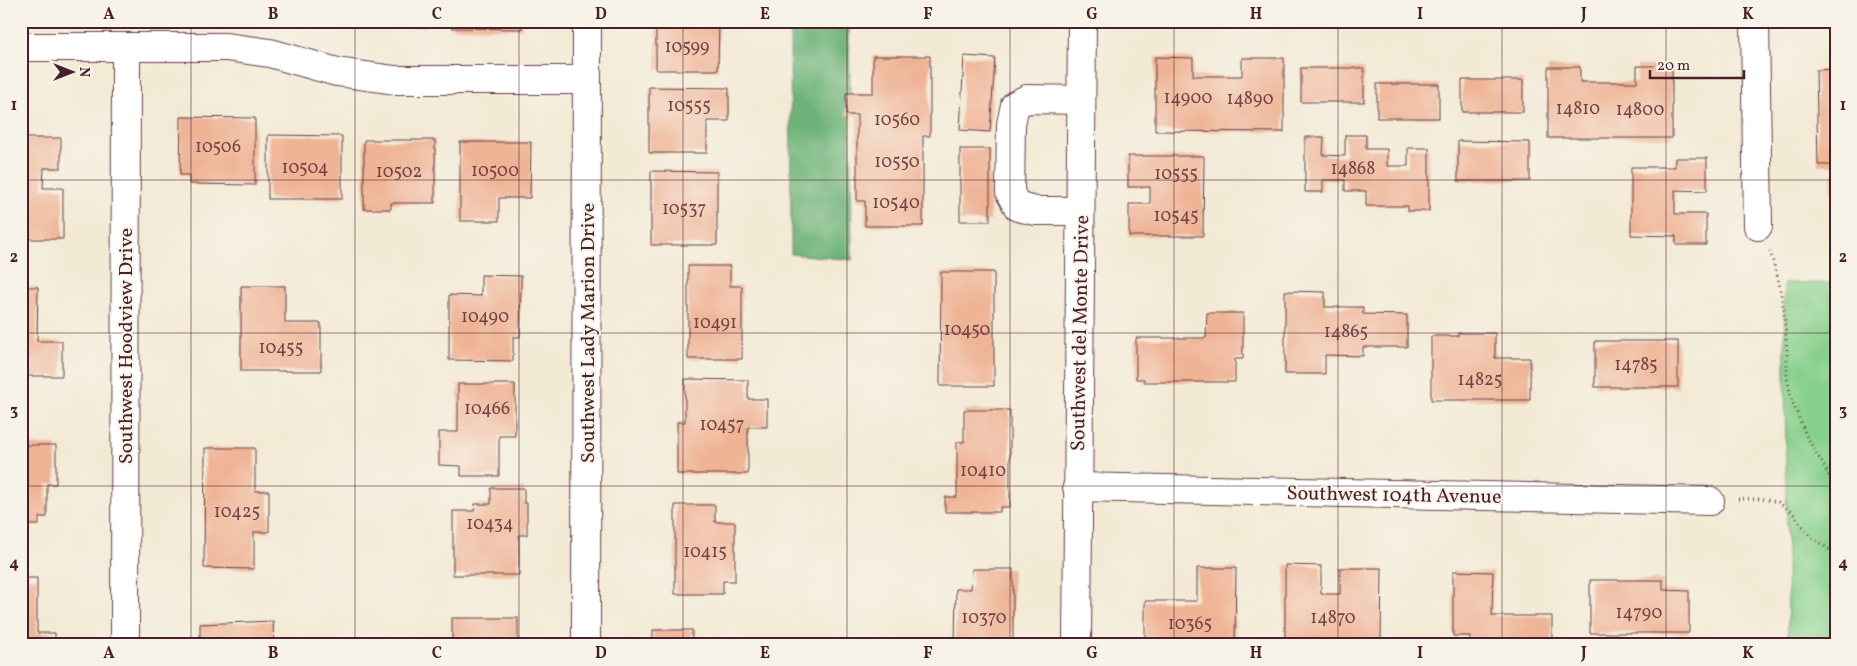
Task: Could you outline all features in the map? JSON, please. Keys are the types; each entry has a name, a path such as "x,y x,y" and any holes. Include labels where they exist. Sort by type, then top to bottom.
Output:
{"street":[{"name":"Southwest Lady Marion Drive","path":"586,645 587,21"},
{"name":"Southwest del Monte Drive","path":"1077,645 1082,21"},
{"path":"1755,21 1758,226"},
{"path":"21,46 226,47 270,53 337,72 395,80 587,80"},
{"name":"Southwest Hoodview Drive","path":"124,645 126,47"},
{"path":"1080,211 1036,211 1018,207 1010,193 1011,124 1015,105 1027,99 1081,100"},
{"name":"Southwest 104th Avenue","path":"1077,487 1710,501"}],"path":[{"path":"1758,226 1768,247 1779,282 1786,331 1787,378 1792,401 1807,437 1830,477 1836,504"},
{"path":"1710,501 1741,498 1778,502 1792,512 1811,537 1836,554"},
{"path":"1833,645 1836,631"}],"green space":[{"path":"790,21 849,21 852,260 791,254"},
{"path":"1784,283 1836,283 1836,645 1788,645"}],"building":[{"path":"387,21 428,21 428,27 387,27"},
{"path":"452,21 522,21 522,29 452,28"},
{"path":"656,21 719,21 718,70 656,70"},
{"path":"873,56 930,56 930,136 923,136 923,226 865,226 865,201 857,201 857,115 846,115 846,93 873,93"},
{"path":"964,56 995,58 990,132 960,130"},
{"path":"1155,57 1193,58 1193,76 1242,76 1242,58 1284,58 1284,132 1155,131"},
{"path":"1637,66 1672,66 1672,138 1548,138 1548,67 1580,67 1580,82 1637,82"},
{"path":"1301,68 1364,68 1364,102 1301,102"},
{"path":"1836,69 1836,165 1818,165 1816,70"},
{"path":"1462,80 1523,80 1523,112 1462,112"},
{"path":"1377,84 1439,84 1439,118 1377,118"},
{"path":"649,87 729,88 729,121 707,121 707,153 649,153"},
{"path":"181,117 255,118 255,185 189,184 189,175 180,175"},
{"path":"268,135 342,136 342,199 268,199"},
{"path":"1345,135 1366,135 1366,149 1387,149 1387,166 1408,166 1408,148 1429,148 1429,211 1408,211 1408,206 1366,206 1366,191 1345,191 1345,180 1323,180 1323,192 1305,192 1305,137 1324,137 1323,155 1345,156"},
{"path":"21,138 61,138 61,168 44,168 43,188 63,188 63,239 25,239 25,220 21,220"},
{"path":"364,140 435,140 435,203 391,203 391,209 364,209"},
{"path":"1458,141 1530,142 1530,181 1458,181"},
{"path":"460,142 531,142 530,198 499,198 499,221 460,221"},
{"path":"960,149 990,149 990,221 960,221"},
{"path":"1128,156 1204,156 1203,236 1129,236 1129,204 1150,204 1150,187 1128,187"},
{"path":"1675,158 1707,158 1707,191 1675,190 1675,214 1706,214 1706,245 1676,245 1676,236 1631,235 1631,167 1675,167"},
{"path":"651,171 717,172 717,245 651,245"},
{"path":"1832,173 1836,173 1836,235 1832,235"},
{"path":"688,266 730,266 730,286 742,286 742,359 688,359"},
{"path":"941,272 994,272 994,386 940,386"},
{"path":"481,275 521,276 520,337 513,337 513,361 449,360 449,295 481,296"},
{"path":"241,286 285,286 285,323 321,323 321,371 241,371"},
{"path":"21,287 38,287 37,341 62,341 62,376 21,376"},
{"path":"1285,291 1325,292 1325,307 1363,307 1363,314 1407,315 1407,347 1363,347 1363,356 1325,355 1325,374 1285,374"},
{"path":"1207,313 1243,313 1243,359 1235,359 1235,382 1144,382 1144,379 1136,379 1136,338 1206,338"},
{"path":"1458,333 1495,333 1495,358 1530,358 1530,400 1431,400 1431,336 1458,336"},
{"path":"1595,341 1678,341 1678,387 1595,387"},
{"path":"685,379 748,380 748,399 767,399 767,427 748,427 748,474 677,474 677,422 685,422"},
{"path":"458,384 515,384 515,436 499,436 499,476 461,476 461,466 439,465 439,432 458,432"},
{"path":"964,410 1010,410 1010,507 1000,507 1000,512 945,512 945,497 957,497 957,442 964,442"},
{"path":"21,445 56,445 56,484 47,484 47,517 39,517 39,525 21,525"},
{"path":"205,448 255,448 255,491 269,491 269,532 254,532 254,569 204,568"},
{"path":"491,488 524,488 524,503 527,503 527,535 519,535 519,575 453,575 453,511 474,511 475,504 491,504"},
{"path":"675,505 715,505 715,522 735,522 735,581 723,581 723,594 675,594"},
{"path":"1285,565 1321,566 1321,594 1340,594 1340,568 1382,568 1381,640 1351,640 1351,645 1313,645 1313,640 1285,639"},
{"path":"1197,568 1236,568 1235,645 1145,645 1145,601 1197,601"},
{"path":"972,569 1013,569 1013,645 955,645 956,589 971,589"},
{"path":"1453,571 1493,572 1492,616 1552,616 1552,645 1470,645 1470,636 1453,636"},
{"path":"21,578 37,578 37,633 55,633 55,645 21,645"},
{"path":"1590,580 1663,580 1663,590 1689,591 1689,633 1590,633"},
{"path":"452,618 518,618 518,645 452,645"},
{"path":"273,621 274,645 200,645 200,624"},
{"path":"653,630 692,630 692,645 653,645"}]}
